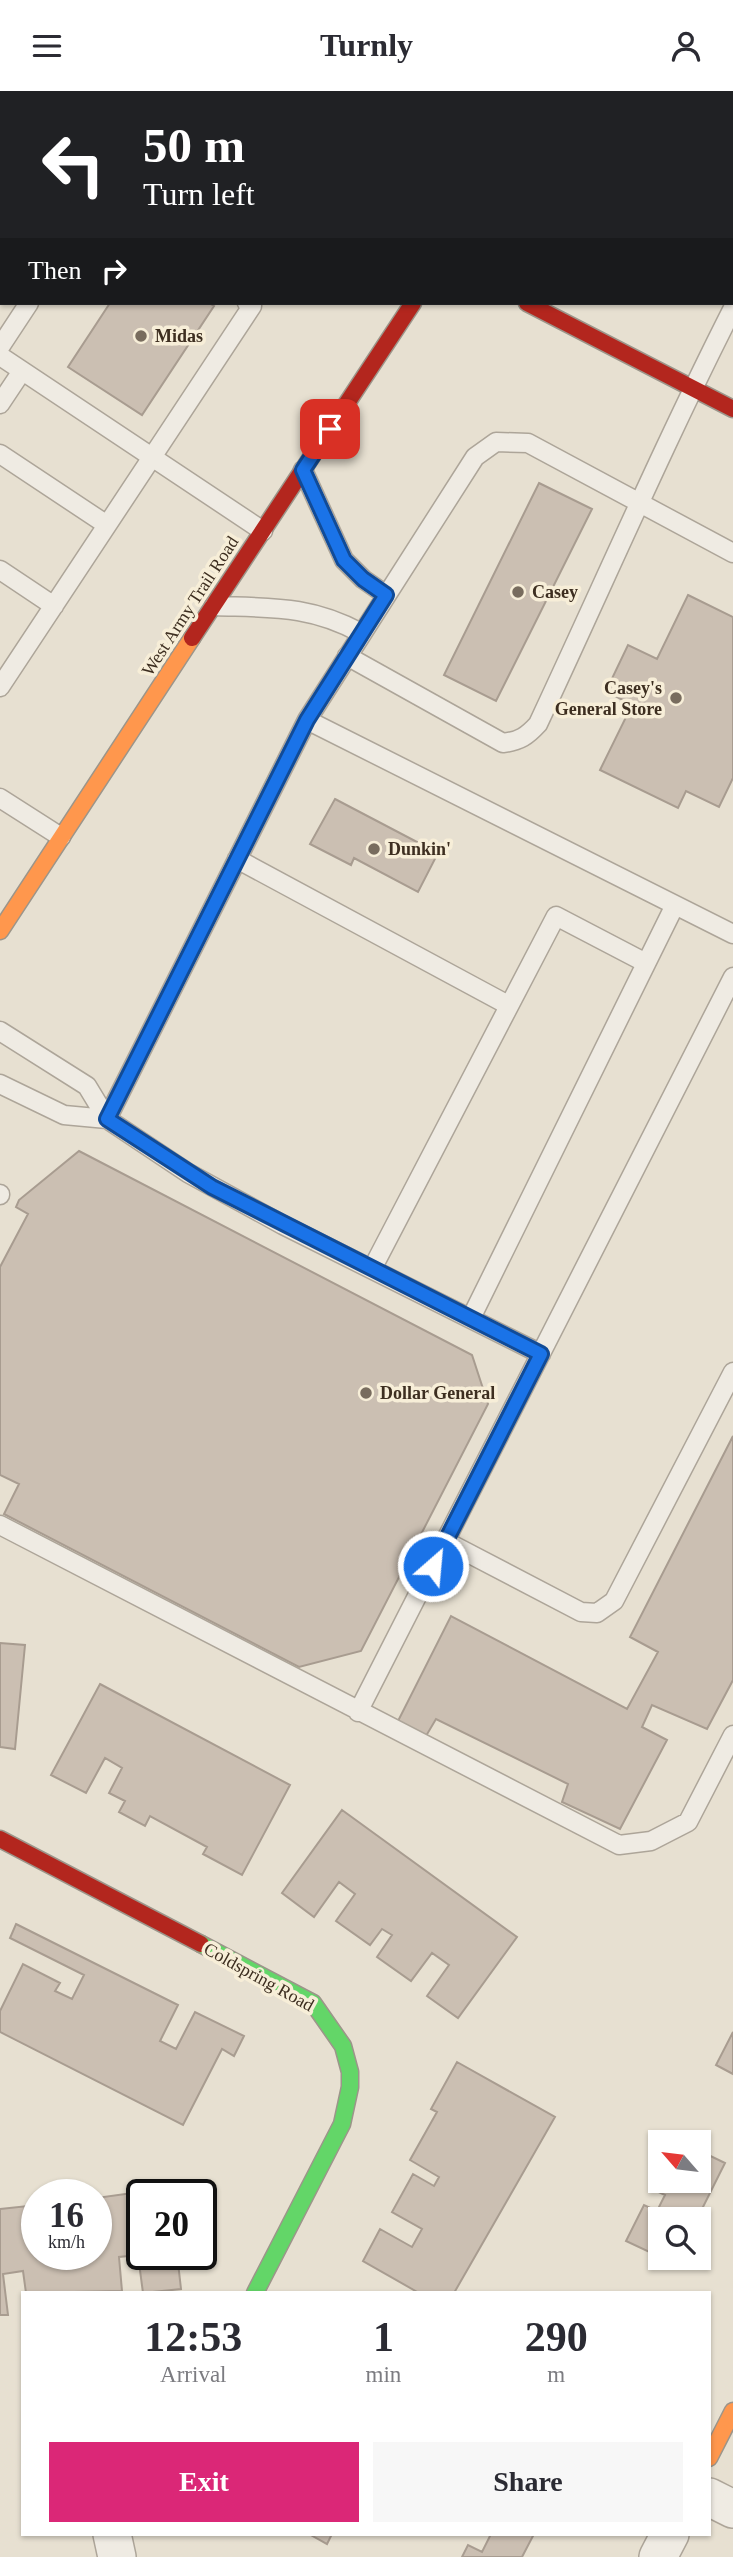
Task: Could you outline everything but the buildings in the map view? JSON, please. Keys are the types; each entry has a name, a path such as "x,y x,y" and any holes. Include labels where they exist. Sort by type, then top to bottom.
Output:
{"main road":[{"name":"West Army Trail Road","path":"0,931 412,305"},
{"path":"531,305 733,409"},
{"name":"Coldspring Road","path":"0,1839 313,2003 334,2027 350,2059 349,2099 342,2124 256,2291"},
{"path":"711,2454 733,2411"}],"street":[{"path":"711,2498 733,2509"},
{"path":"112,2536 117,2557"},
{"path":"658,2557 669,2536"}],"lane":[{"path":"0,347 28,305"},
{"path":"0,687 253,306 251,305"},
{"path":"346,656 503,743 518,742 538,724 733,308"},
{"path":"0,356 263,531"},
{"path":"0,404 22,371"},
{"path":"107,1119 307,720 475,457 496,442 528,443 733,554"},
{"path":"0,454 107,525"},
{"path":"303,470 344,560 363,579 386,595"},
{"path":"0,570 54,606"},
{"path":"214,605 308,611 337,620 361,633"},
{"path":"307,720 733,934"},
{"path":"0,798 61,837"},
{"path":"237,859 508,1005"},
{"path":"471,1318 675,905"},
{"path":"372,1269 556,916 646,963"},
{"path":"358,1712 733,977"},
{"path":"0,1031 87,1086 107,1119 212,1187 541,1354"},
{"path":"0,1084 64,1115 107,1119"},
{"path":"445,1541 581,1612 597,1613 614,1601 733,1372"},
{"path":"0,1525 619,1845 652,1841 688,1822 733,1735"}],"traffic: fast":[{"path":"201,1944 313,2003 343,2046 350,2072 350,2087 342,2124 256,2291"}],"traffic: slow":[{"path":"0,931 192,638"},
{"path":"711,2454 733,2411"}],"traffic: jam":[{"path":"192,638 412,305"},
{"path":"531,305 733,409"},
{"path":"0,1839 201,1944"}],"place":[{"name":"Midas","path":"141,336"},
{"name":"Casey","path":"518,592"},
{"name":"Casey's General Store","path":"676,698"},
{"name":"Dunkin'","path":"374,849"},
{"name":"Dollar General","path":"366,1393"}],"route":[{"path":"330,429 303,470 344,560 363,579 386,595 307,720 107,1119 212,1187 541,1354 433,1566"}]}
